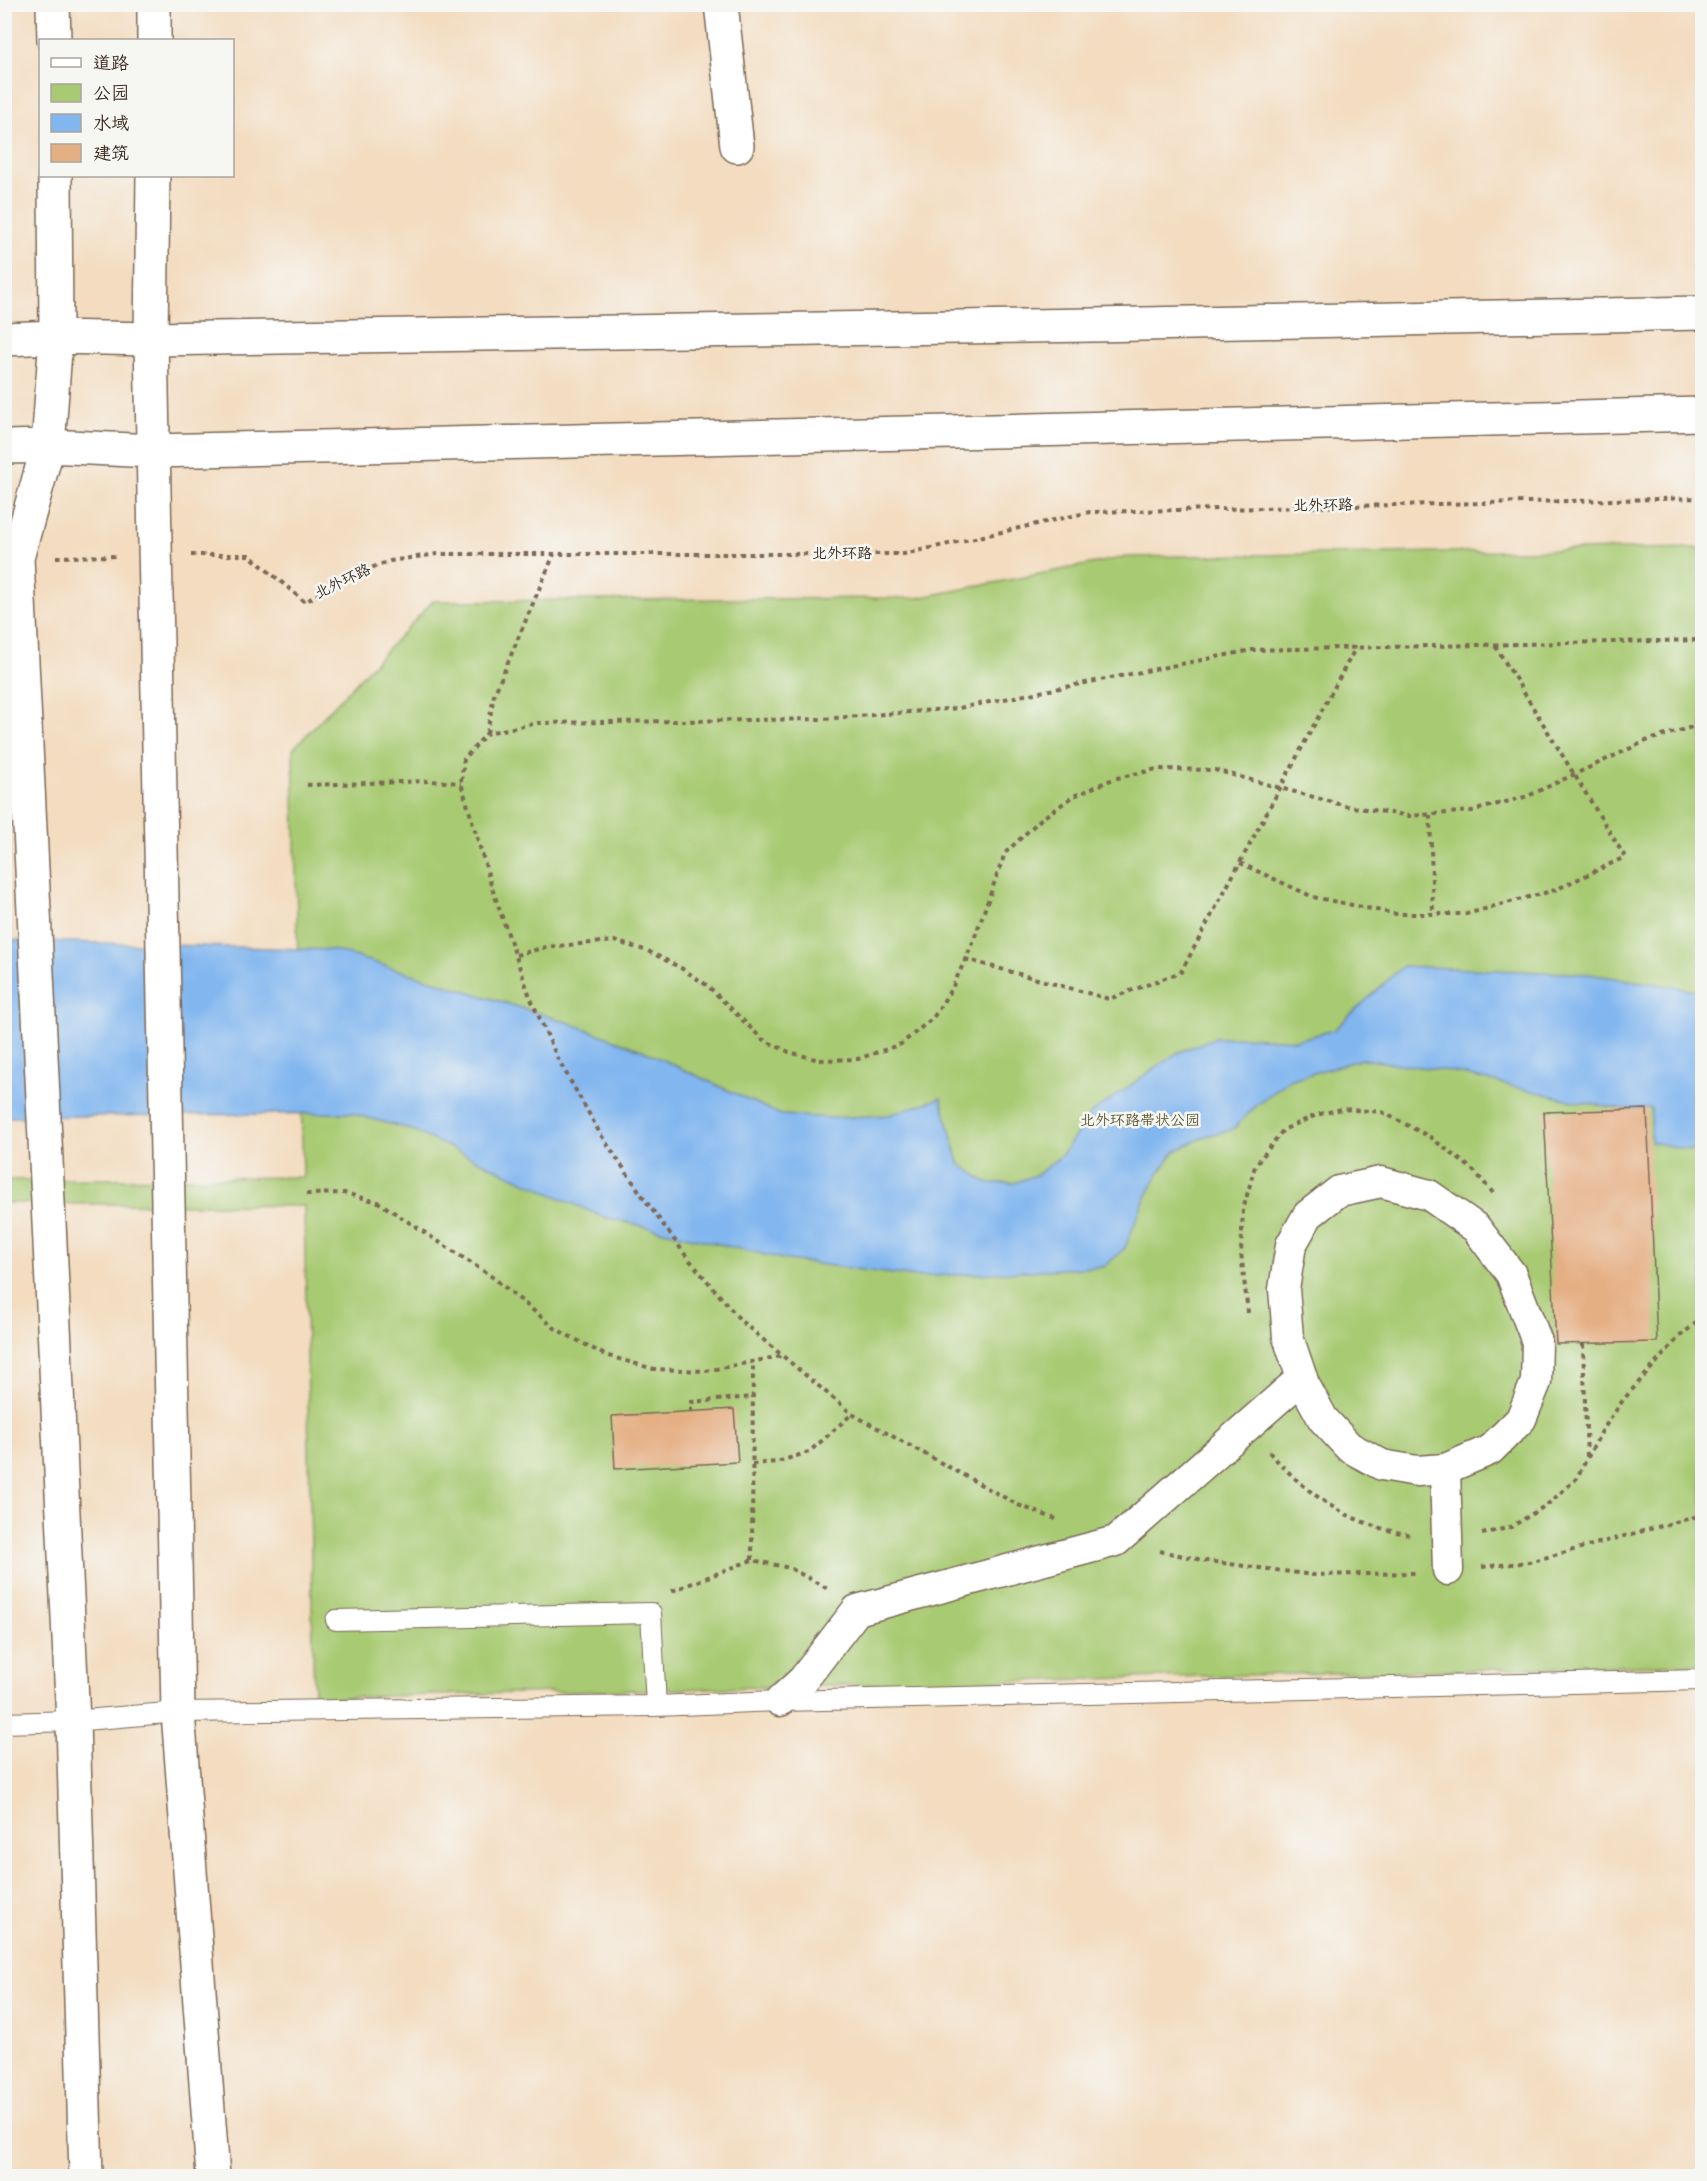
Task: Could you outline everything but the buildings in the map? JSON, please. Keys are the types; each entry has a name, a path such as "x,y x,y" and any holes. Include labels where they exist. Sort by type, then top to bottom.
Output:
{"main road":[{"path":"53,4 54,39"},
{"path":"154,4 154,39"},
{"path":"721,4 737,146"},
{"path":"55,177 57,337 48,446 17,558 73,1721 86,2176"},
{"path":"153,177 151,339 178,1712 213,2176"},
{"path":"4,339 57,337 151,339 1082,325 1702,313"},
{"path":"4,447 48,446 153,451 1702,414"}],"street":[{"path":"1381,1182 1429,1195 1476,1228 1511,1274 1537,1342 1536,1382 1521,1419 1490,1450 1445,1469 1417,1471 1382,1464 1349,1448 1323,1419 1302,1378 1288,1337 1284,1289 1291,1245 1308,1215 1339,1191 1381,1182"},
{"path":"780,1701 803,1680 857,1610 1116,1541 1302,1378"},
{"path":"1445,1469 1448,1570"}],"lane":[{"path":"336,1620 651,1613 656,1706"},
{"path":"4,1723 73,1721 178,1712 656,1706 780,1701 1702,1680"}],"path":[{"name":"北外环路","path":"17,558 249,555 305,602 354,574 390,561 437,554 904,554 1090,512 1702,498"},
{"path":"554,554 494,696 487,733 464,759 461,783 492,888 530,997 557,1057 601,1135 674,1240 741,1321"},
{"path":"487,733 538,723 822,719 959,708 1252,650 1702,640"},
{"path":"1240,863 1313,897 1396,914 1466,914 1555,890 1625,857 1494,644"},
{"path":"965,959 1109,999 1181,972 1356,648"},
{"path":"516,955 546,947 614,940 648,951 681,968 708,986 762,1039 789,1052 819,1060 858,1059 901,1044 933,1018 953,986 965,959 1005,854 1041,819 1074,796 1113,779 1157,769 1215,770 1346,806 1410,816 1430,815 1472,811 1528,796 1646,741 1702,724"},
{"path":"307,785 431,781 461,783"},
{"path":"1430,815 1433,914"},
{"path":"306,1194 344,1193 378,1202 491,1276 556,1329 605,1355 654,1369 706,1371 781,1356"},
{"path":"1583,1344 1587,1459"},
{"path":"752,1560 753,1361"},
{"path":"691,1412 691,1402 753,1397"},
{"path":"752,1464 777,1462 809,1452 852,1414"},
{"path":"651,1613 672,1591 752,1560 790,1568 820,1583 857,1610"}],"green space":[{"name":"北外环路带状公园","path":"1702,548 1702,1664 314,1698 304,1206 5,1203 5,1180 303,1177 293,749 433,601 917,598 1126,557"}],"water":[{"path":"5,940 334,950 567,1022 644,1051 781,1115 834,1118 889,1115 941,1098 959,1163 987,1183 1014,1183 1038,1174 1062,1155 1091,1113 1177,1053 1214,1038 1296,1040 1334,1030 1403,966 1589,974 1702,991 1702,1153 1651,1142 1651,1108 1625,1109 1578,1102 1449,1071 1362,1059 1289,1080 1256,1106 1233,1129 1206,1136 1175,1151 1159,1173 1142,1205 1125,1248 1104,1267 916,1277 787,1260 600,1216 409,1129 350,1113 5,1117"}]}
